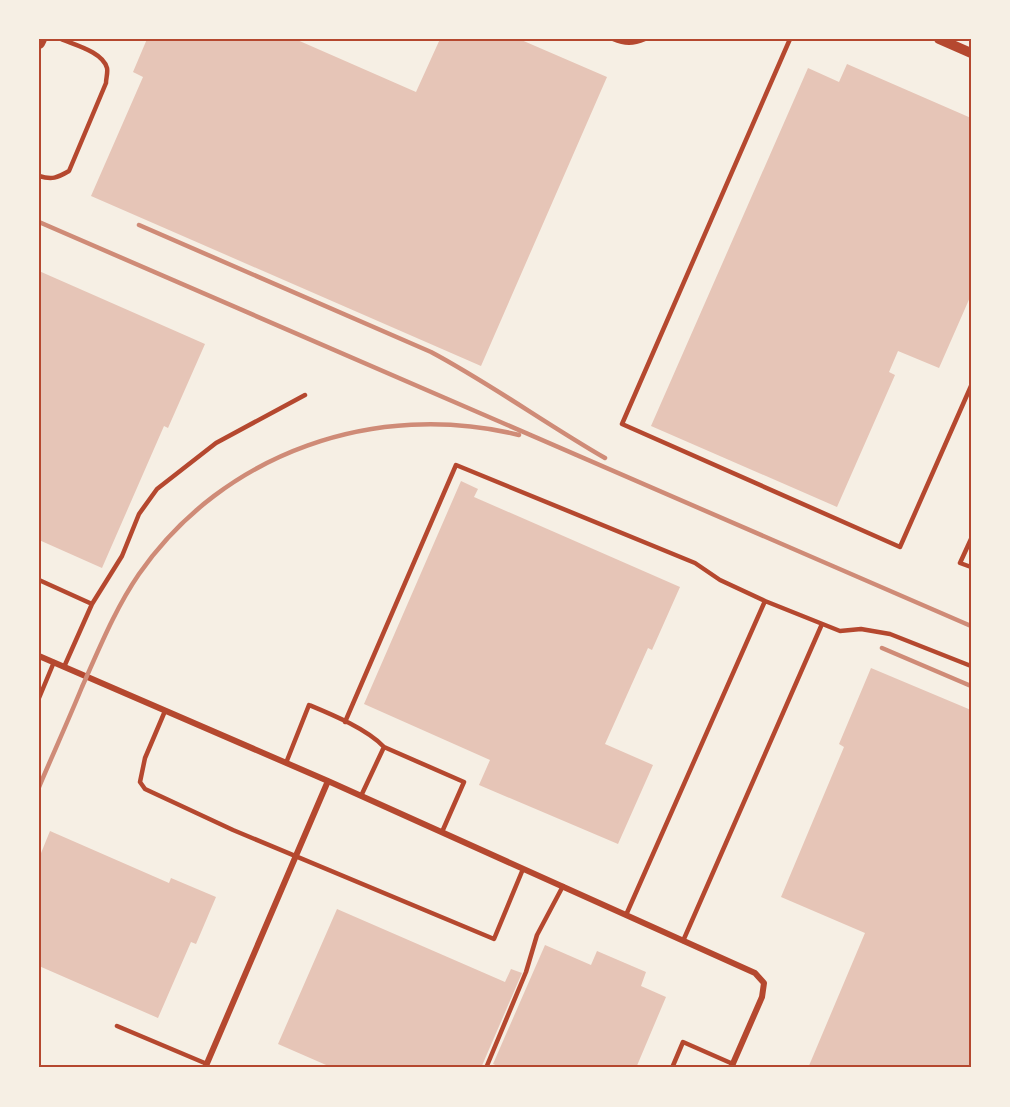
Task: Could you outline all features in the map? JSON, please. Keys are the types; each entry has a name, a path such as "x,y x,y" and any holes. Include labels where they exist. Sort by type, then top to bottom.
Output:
{"street":[{"path":"939,39 960,43 971,53"},
{"path":"39,656 328,781 755,973 764,982 762,997 732,1066"},
{"path":"206,1066 328,781"}],"lane":[{"path":"39,176 50,180 69,171 106,83 108,70 104,61 61,39"},
{"path":"613,39 623,43 635,43 645,39"},
{"path":"790,39 622,424 900,547 971,386"},
{"path":"64,667 92,604 122,556 139,514 157,489 216,443 305,395"},
{"path":"345,722 456,465 695,563 720,580 765,602 840,631 861,629 890,634 971,666"},
{"path":"971,539 960,563 971,567"},
{"path":"39,580 92,604"},
{"path":"626,915 765,602"},
{"path":"683,940 822,624"},
{"path":"39,698 54,662"},
{"path":"286,763 309,705 376,738 384,747 464,782 442,832"},
{"path":"165,711 145,758 140,782 145,789 223,825 494,939 523,869"},
{"path":"361,796 384,747"},
{"path":"486,1068 526,972 537,935 562,886"},
{"path":"117,1026 206,1066"},
{"path":"672,1068 683,1042 732,1066"}],"building":[{"path":"147,39 295,39 416,92 440,39 519,39 607,77 481,366 91,196 143,77 133,72"},
{"path":"847,64 971,118 971,295 939,368 898,351 889,372 895,375 837,507 651,426 808,68 839,82"},
{"path":"39,271 205,344 168,428 164,426 102,568 39,540"},
{"path":"461,481 478,489 474,497 680,587 652,650 648,648 605,744 653,765 618,844 479,785 490,760 364,704"},
{"path":"871,668 971,710 971,1068 808,1068 865,933 781,897 844,747 839,744"},
{"path":"50,831 169,883 171,878 216,897 196,944 191,942 158,1018 39,966 39,858"},
{"path":"337,909 505,982 511,969 522,973 481,1068 333,1068 278,1044"},
{"path":"545,945 591,965 597,951 646,972 641,986 666,997 636,1068 502,1068 493,1064"}],"railway":[{"path":"39,222 971,626"},
{"path":"139,225 431,352 605,458"},
{"path":"39,787 101,644 130,587 174,532 214,496 259,467 307,446 358,431 411,425 465,426 519,435"},
{"path":"882,648 971,686"}]}
